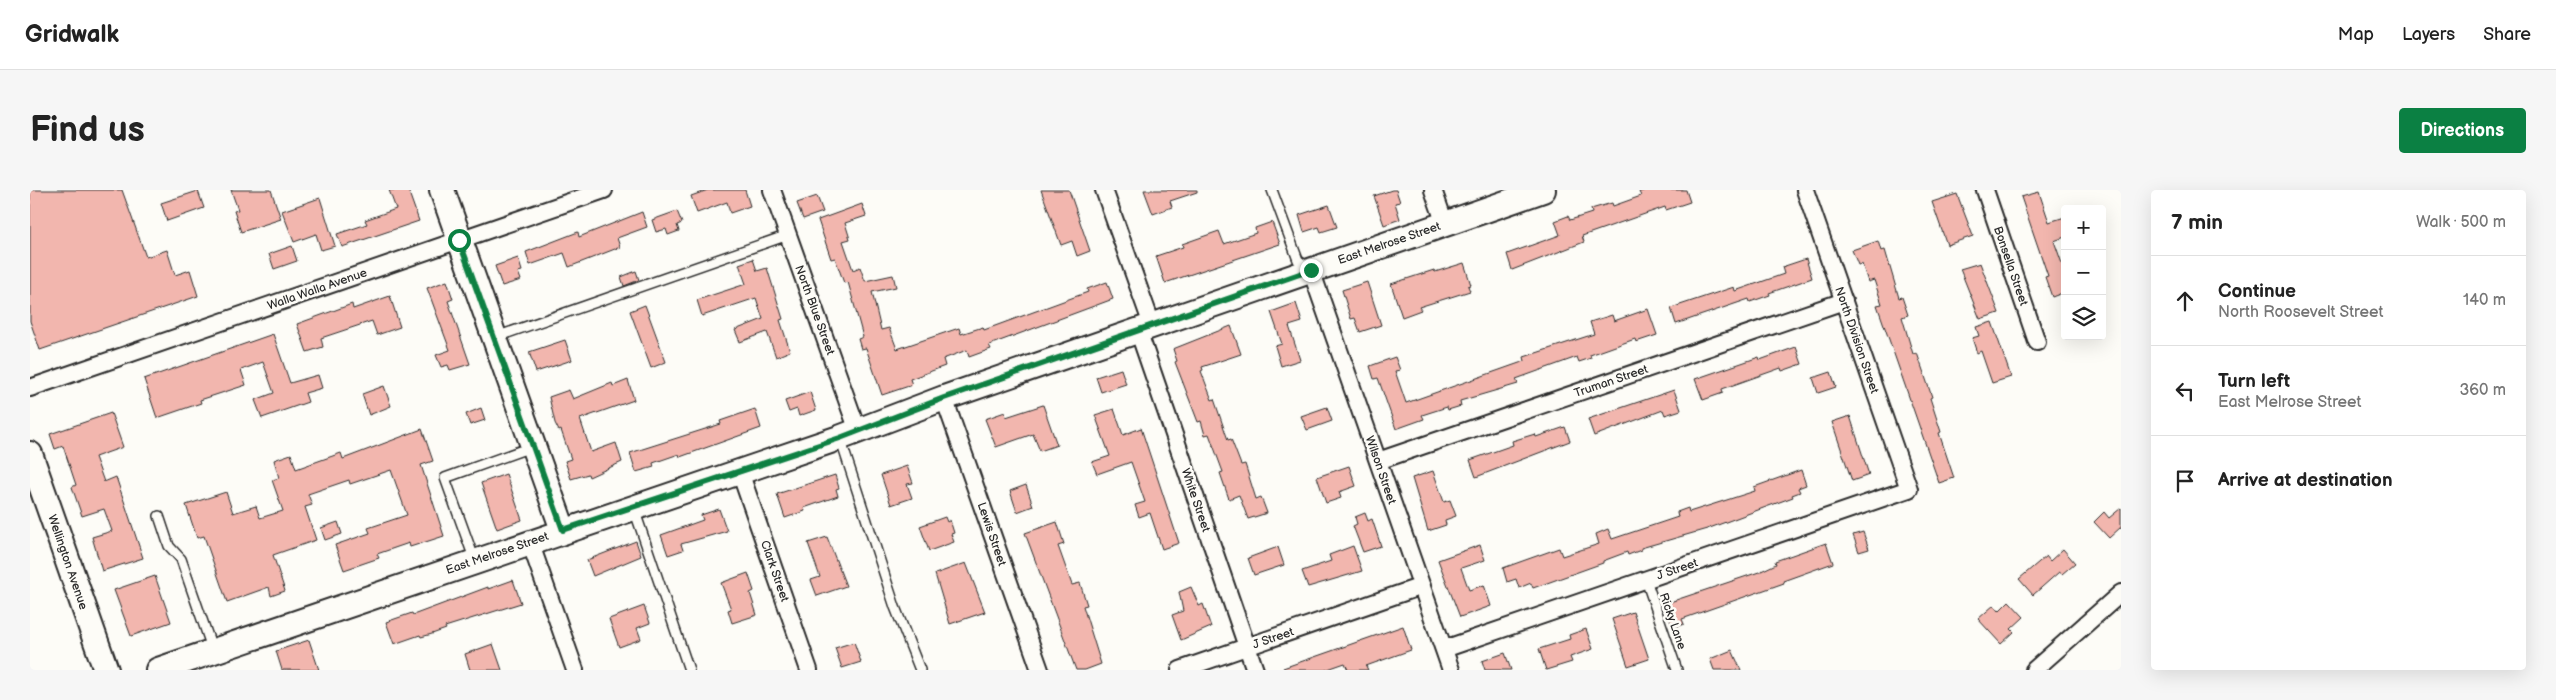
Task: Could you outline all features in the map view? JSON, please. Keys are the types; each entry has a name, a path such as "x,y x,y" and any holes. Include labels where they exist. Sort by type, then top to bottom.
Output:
{"main road":[{"path":"442,190 563,530"},
{"name":"East Melrose Street","path":"158,670 563,530 740,472 944,398 1543,190"},
{"name":"Wellington Avenue","path":"30,454 106,670"}],"street":[{"name":"Walla Walla Avenue","path":"30,388 604,190"},
{"name":"North Blue Street","path":"772,190 788,235 849,434"},
{"name":"White Street","path":"1104,190 1145,328 1254,670"},
{"path":"1433,190 1445,224"},
{"name":"North Division Street","path":"1805,190 1909,489"},
{"name":"Bonsella Street","path":"1985,190 2037,342"},
{"name":"Wilson Street","path":"1311,270 1451,670"},
{"name":"Truman Street","path":"1378,461 1844,301"},
{"name":"Lewis Street","path":"944,398 1040,670"},
{"name":"Clark Street","path":"740,472 810,670"},
{"name":"J Street","path":"1444,649 1909,489"},
{"path":"530,542 575,670"},
{"name":"J Street","path":"1180,670 1422,586"},
{"path":"2034,670 2121,593"}],"lane":[{"path":"1272,190 1298,260 1311,270"},
{"path":"494,337 788,235"},
{"path":"849,434 895,607 920,670"},
{"path":"475,561 445,478 533,446"},
{"path":"633,508 689,670"},
{"path":"159,516 169,546 181,559 213,651"},
{"name":"Ricky Lane","path":"1646,580 1677,670"}],"building":[{"path":"30,190 122,190 146,257 167,250 175,275 190,270 198,296 40,350 30,321"},
{"path":"231,190 271,190 281,219 241,232 234,211 238,210"},
{"path":"389,190 408,190 419,221 342,247 337,234 367,224 365,220 396,209"},
{"path":"708,190 745,190 750,206 730,213 727,202 697,213 691,196"},
{"path":"1041,190 1069,190 1090,251 1077,256 1072,241 1061,245"},
{"path":"1144,190 1197,190 1197,192 1170,201 1172,207 1153,214"},
{"path":"1396,190 1400,202 1395,203 1400,219 1384,225 1374,196"},
{"path":"1646,190 1686,190 1690,202 1666,210 1665,207 1582,236 1584,242 1512,270 1507,254 1560,235 1555,221 1568,216 1570,220 1592,213 1591,209 1612,203 1613,206 1641,196 1639,192"},
{"path":"198,191 204,208 167,221 161,203"},
{"path":"2039,192 2049,222 2061,218 2061,238 2054,241 2061,261 2061,294 2052,297 2045,277 2048,276 2021,197"},
{"path":"1957,194 1973,236 1947,245 1932,202"},
{"path":"817,196 823,212 803,219 797,203"},
{"path":"320,198 335,246 321,250 316,234 294,242 282,211"},
{"path":"862,204 866,216 845,223 850,239 843,241 853,270 860,267 865,281 893,275 896,287 872,292 881,330 889,328 897,349 959,328 961,334 983,327 984,330 1088,292 1087,289 1107,282 1113,299 989,345 991,349 969,357 967,350 943,359 945,366 910,379 912,385 882,395 866,348 861,349 858,339 863,337 848,282 844,283 835,258 831,259 818,220"},
{"path":"1329,205 1337,227 1321,232 1319,227 1304,232 1299,215"},
{"path":"677,211 682,223 677,225 679,231 668,235 666,229 656,232 652,220"},
{"path":"642,212 647,227 617,238 620,247 569,267 564,253 530,265 526,252 578,232 579,237"},
{"path":"1272,222 1280,244 1165,283 1156,256 1183,247 1182,244 1219,231 1224,244 1256,233 1255,228"},
{"path":"1878,241 1881,251 1885,250 1899,298 1902,297 1908,315 1902,317 1913,354 1917,353 1932,397 1930,398 1941,432 1939,433 1954,478 1939,483 1877,305 1882,304 1874,280 1868,282 1862,264 1858,265 1852,250"},
{"path":"292,246 297,261 274,269 269,254"},
{"path":"518,258 522,271 518,272 521,280 502,286 495,266"},
{"path":"753,259 757,271 767,268 783,319 780,320 790,351 776,357 767,332 740,342 735,330 763,319 756,298 702,316 697,300 746,284 739,264"},
{"path":"1806,259 1812,278 1769,293 1770,295 1750,302 1749,299 1676,324 1671,308 1734,287 1735,291 1784,274 1782,267"},
{"path":"1464,263 1471,285 1468,286 1470,291 1419,307 1421,310 1402,317 1391,284 1434,270 1435,272"},
{"path":"1980,263 1999,313 1980,319 1960,269"},
{"path":"636,271 639,280 624,286 621,277"},
{"path":"447,281 453,299 448,301 470,364 450,370 448,365 441,367 436,355 450,350 427,288"},
{"path":"1367,282 1381,325 1360,332 1355,318 1351,319 1342,290"},
{"path":"390,296 400,327 377,335 372,321 321,338 323,347 307,352 297,324 352,304 353,309"},
{"path":"1296,303 1302,322 1289,326 1300,360 1281,366 1275,346 1282,344 1271,312"},
{"path":"645,305 666,362 651,368 630,311"},
{"path":"1648,309 1657,335 1636,342 1635,339 1590,355 1591,358 1579,362 1577,357 1516,379 1518,384 1460,401 1461,406 1448,410 1447,407 1422,415 1424,419 1396,429 1378,378 1374,379 1370,366 1395,357 1400,370 1395,371 1406,403 1525,361 1524,357 1594,334 1590,322 1612,315 1614,321"},
{"path":"1992,322 2011,377 1992,383 1981,351 1977,353 1972,338 1979,336 1976,327"},
{"path":"1231,326 1241,354 1202,367 1203,370 1201,371 1212,400 1214,399 1228,440 1231,439 1241,465 1245,464 1256,499 1261,497 1267,513 1248,519 1239,495 1229,499 1220,473 1223,472 1209,434 1205,435 1201,421 1198,422 1175,362 1177,361 1173,349"},
{"path":"273,334 290,383 318,375 322,388 305,393 308,402 262,418 255,400 274,393 263,362 241,370 246,385 200,400 201,403 157,418 144,379"},
{"path":"565,340 572,360 536,372 529,352"},
{"path":"1796,347 1802,364 1782,371 1781,368 1722,389 1723,393 1703,400 1695,379 1759,357 1760,360"},
{"path":"1121,369 1126,384 1101,392 1096,377"},
{"path":"1831,372 1836,387 1818,393 1813,378"},
{"path":"628,380 634,400 580,419 591,452 616,443 622,462 589,477 588,474 571,479 565,461 571,459 561,430 559,431 555,423 549,397 569,390 573,399 612,383 613,386"},
{"path":"384,386 391,406 369,415 362,394"},
{"path":"1674,390 1681,410 1665,415 1663,410 1594,436 1588,419"},
{"path":"810,392 816,410 799,416 797,409 789,412 785,401"},
{"path":"1043,405 1057,445 1040,451 1033,434 996,447 985,419 1005,412 1006,417"},
{"path":"1327,407 1332,421 1307,430 1301,416"},
{"path":"481,408 485,420 470,425 466,414"},
{"path":"755,409 761,428 680,457 679,454 653,463 654,467 636,472 630,453 721,424 720,421"},
{"path":"1114,409 1123,435 1141,428 1179,543 1162,549 1150,513 1139,517 1135,505 1145,502 1131,462 1097,474 1092,462 1110,456 1095,415"},
{"path":"111,413 123,447 95,457 104,482 116,477 143,558 102,571 92,537 112,531 104,509 82,516 72,487 76,485 63,446 55,449 50,434"},
{"path":"1850,416 1869,475 1852,481 1832,422"},
{"path":"1565,427 1570,441 1476,477 1470,460 1513,445 1512,441 1535,434 1536,437"},
{"path":"422,429 433,461 421,465 444,536 410,547 409,543 377,554 379,558 344,570 335,545 370,533 368,528 407,515 391,470 350,484 349,480 308,494 312,505 305,507 316,540 273,555 285,591 271,596 269,587 227,602 204,536 197,538 186,505 226,492 233,513 256,506 260,518 283,511 272,480 279,478 274,460 291,454 296,469 341,453 343,459"},
{"path":"907,466 913,483 907,484 912,498 891,505 881,475"},
{"path":"1349,466 1356,486 1339,492 1341,498 1326,503 1317,477"},
{"path":"1801,470 1806,485 1798,488 1800,492 1792,495 1793,497 1707,529 1641,548 1641,550 1628,555 1627,552 1603,561 1603,563 1533,588 1531,583 1519,588 1516,579 1507,582 1503,568 1559,548 1562,556 1599,544 1596,534 1608,529 1612,539 1678,517 1677,512 1688,508 1689,512 1755,491 1754,487"},
{"path":"1433,471 1444,502 1450,500 1456,516 1445,520 1446,525 1428,531 1412,478"},
{"path":"506,474 522,520 497,529 481,483"},
{"path":"835,475 839,488 836,489 838,496 804,508 805,511 785,518 777,494"},
{"path":"1026,485 1033,506 1017,512 1010,491"},
{"path":"2121,508 2121,527 2109,538 2094,522 2104,512 2109,518"},
{"path":"719,509 727,531 681,544 683,550 668,555 661,535 703,520 701,515"},
{"path":"1365,513 1368,521 1372,519 1381,546 1363,552 1353,526 1357,524 1355,517"},
{"path":"945,517 947,522 950,520 954,533 951,534 954,542 929,551 920,526"},
{"path":"338,522 342,534 325,540 321,528"},
{"path":"1057,522 1064,544 1058,546 1072,585 1080,583 1087,605 1083,606 1101,664 1085,670 1076,670 1025,533"},
{"path":"1863,532 1869,549 1859,552 1853,535"},
{"path":"827,537 846,586 817,596 811,580 820,577 808,543"},
{"path":"636,541 641,556 593,576 587,560"},
{"path":"1826,543 1833,563 1783,581 1784,583 1682,619 1684,624 1673,628 1664,604 1759,572 1776,564 1775,561"},
{"path":"1480,545 1485,560 1461,568 1469,590 1484,585 1491,606 1460,617 1438,560"},
{"path":"1353,546 1362,571 1308,587 1302,571 1331,561 1329,555"},
{"path":"1278,547 1284,565 1254,575 1248,558"},
{"path":"2063,549 2075,563 2062,574 2059,572 2033,595 2019,579 2046,556 2050,561"},
{"path":"966,563 985,612 950,624 935,574"},
{"path":"748,573 754,591 750,593 757,615 732,623 728,610 731,609 721,583"},
{"path":"155,576 171,622 131,636 114,590"},
{"path":"513,580 521,603 445,627 446,629 432,634 421,637 420,635 394,644 386,622 412,613 413,615 488,587 488,589"},
{"path":"1191,587 1199,606 1203,604 1211,627 1181,640 1172,615 1183,611 1179,592"},
{"path":"2009,601 2024,617 2011,629 2014,632 2001,644 1978,619 1994,605 1999,611"},
{"path":"644,606 650,623 637,628 641,639 619,647 609,619"},
{"path":"1633,612 1649,659 1628,666 1612,619"},
{"path":"1403,626 1411,650 1366,666 1368,670 1348,670 1345,663 1325,670 1284,670 1283,668"},
{"path":"1586,629 1593,649 1570,657 1572,662 1546,670 1539,649 1570,639 1569,635"},
{"path":"309,640 319,670 282,670 276,651"},
{"path":"854,642 861,662 842,668 835,648"},
{"path":"493,644 502,670 470,670 465,654"},
{"path":"1732,650 1741,670 1714,670 1710,659"},
{"path":"1505,653 1511,670 1485,670 1482,661"}],"route":[{"path":"459,240 563,530 840,438 944,398 1311,270"}]}
